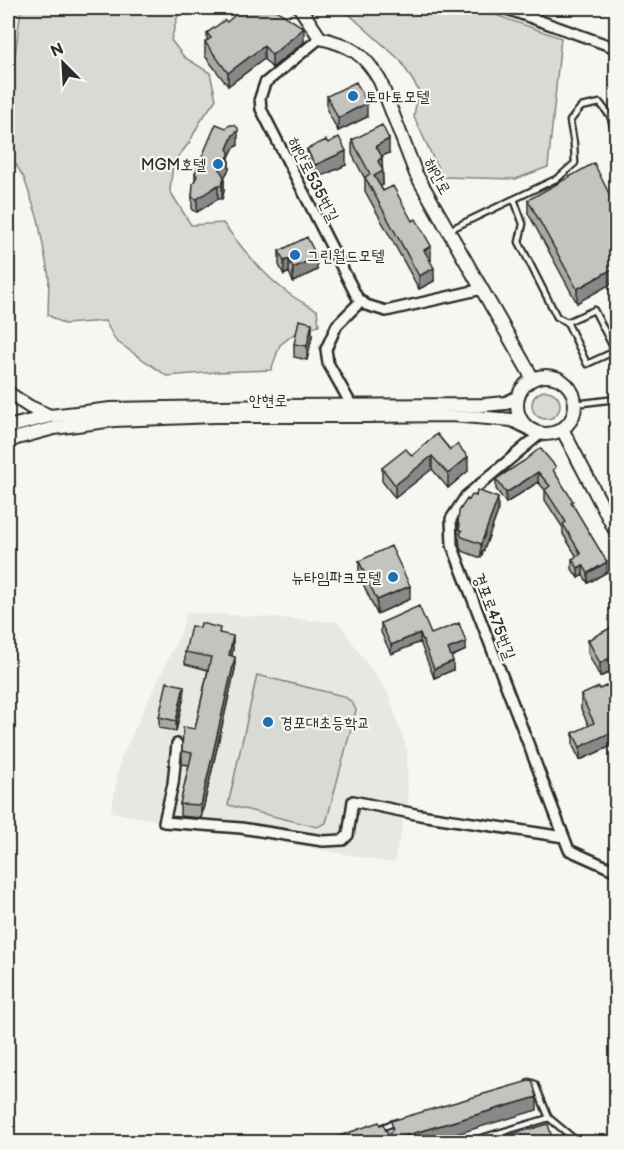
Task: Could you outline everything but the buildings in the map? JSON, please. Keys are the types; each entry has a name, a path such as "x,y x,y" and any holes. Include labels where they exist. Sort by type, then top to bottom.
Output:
{"street":[{"path":"300,8 320,38"},
{"path":"504,8 616,48"},
{"name":"해안로","path":"320,38 348,48 372,67 380,81 416,174 533,379"},
{"name":"해안로535번길","path":"320,38 265,83 260,98 261,108 361,301"},
{"path":"352,406 328,363 326,349 337,325 361,301 366,305 387,311 482,289"},
{"path":"552,377 568,387 573,395 575,404 573,414 569,422 555,433 535,431 523,423 519,415 518,397 533,379 552,377"},
{"path":"8,393 50,416"},
{"name":"안현로","path":"8,427 50,416 111,409 483,405 506,403 518,397"},
{"name":"안현로","path":"8,442 54,428 114,420 215,416 452,415 512,420 535,431"},
{"path":"562,429 616,532"},
{"name":"경포로475번길","path":"535,431 466,496 451,519 452,545 570,850 616,871"},
{"path":"177,744 173,784 164,822 241,828 323,841 343,840 348,835 353,801 564,837"}],"lane":[{"path":"449,230 558,178 575,163 570,122 581,107 600,104 610,116 616,135"},
{"path":"514,199 523,224 519,242 557,317 567,322 587,364 615,351 594,310 567,322"},
{"path":"575,404 616,399"},
{"path":"518,1085 529,1082 535,1084 549,1118 578,1143"},
{"path":"468,1143 549,1118"},
{"path":"374,1130 406,1120"},
{"path":"384,1127 386,1135"}],"shaded area":[{"path":"21,8 180,8 171,40 184,57 210,73 216,99 189,143 173,163 170,191 191,225 223,223 270,278 291,296 317,310 319,325 294,334 280,345 271,370 167,376 116,341 105,321 64,324 48,315 49,277 38,219 24,178 9,153 9,104"},
{"path":"342,8 476,8 561,38 548,167 516,179 442,177 414,117 418,89 400,60"},
{"path":"546,391 556,395 560,405 556,415 546,419 536,415 532,405 536,395"},
{"name":"경포대초등학교","path":"187,612 338,622 388,693 407,751 408,801 394,863 111,812 121,758 180,634"},
{"path":"257,675 343,696 352,702 356,710 326,823 317,827 228,805"}],"place":[{"name":"토마토모텔","path":"353,96"},
{"name":"MGM호텔","path":"218,164"},
{"name":"그린월드모텔","path":"295,255"},
{"name":"뉴타임파크모텔","path":"393,577"},
{"name":"경포대초등학교","path":"268,722"}]}
